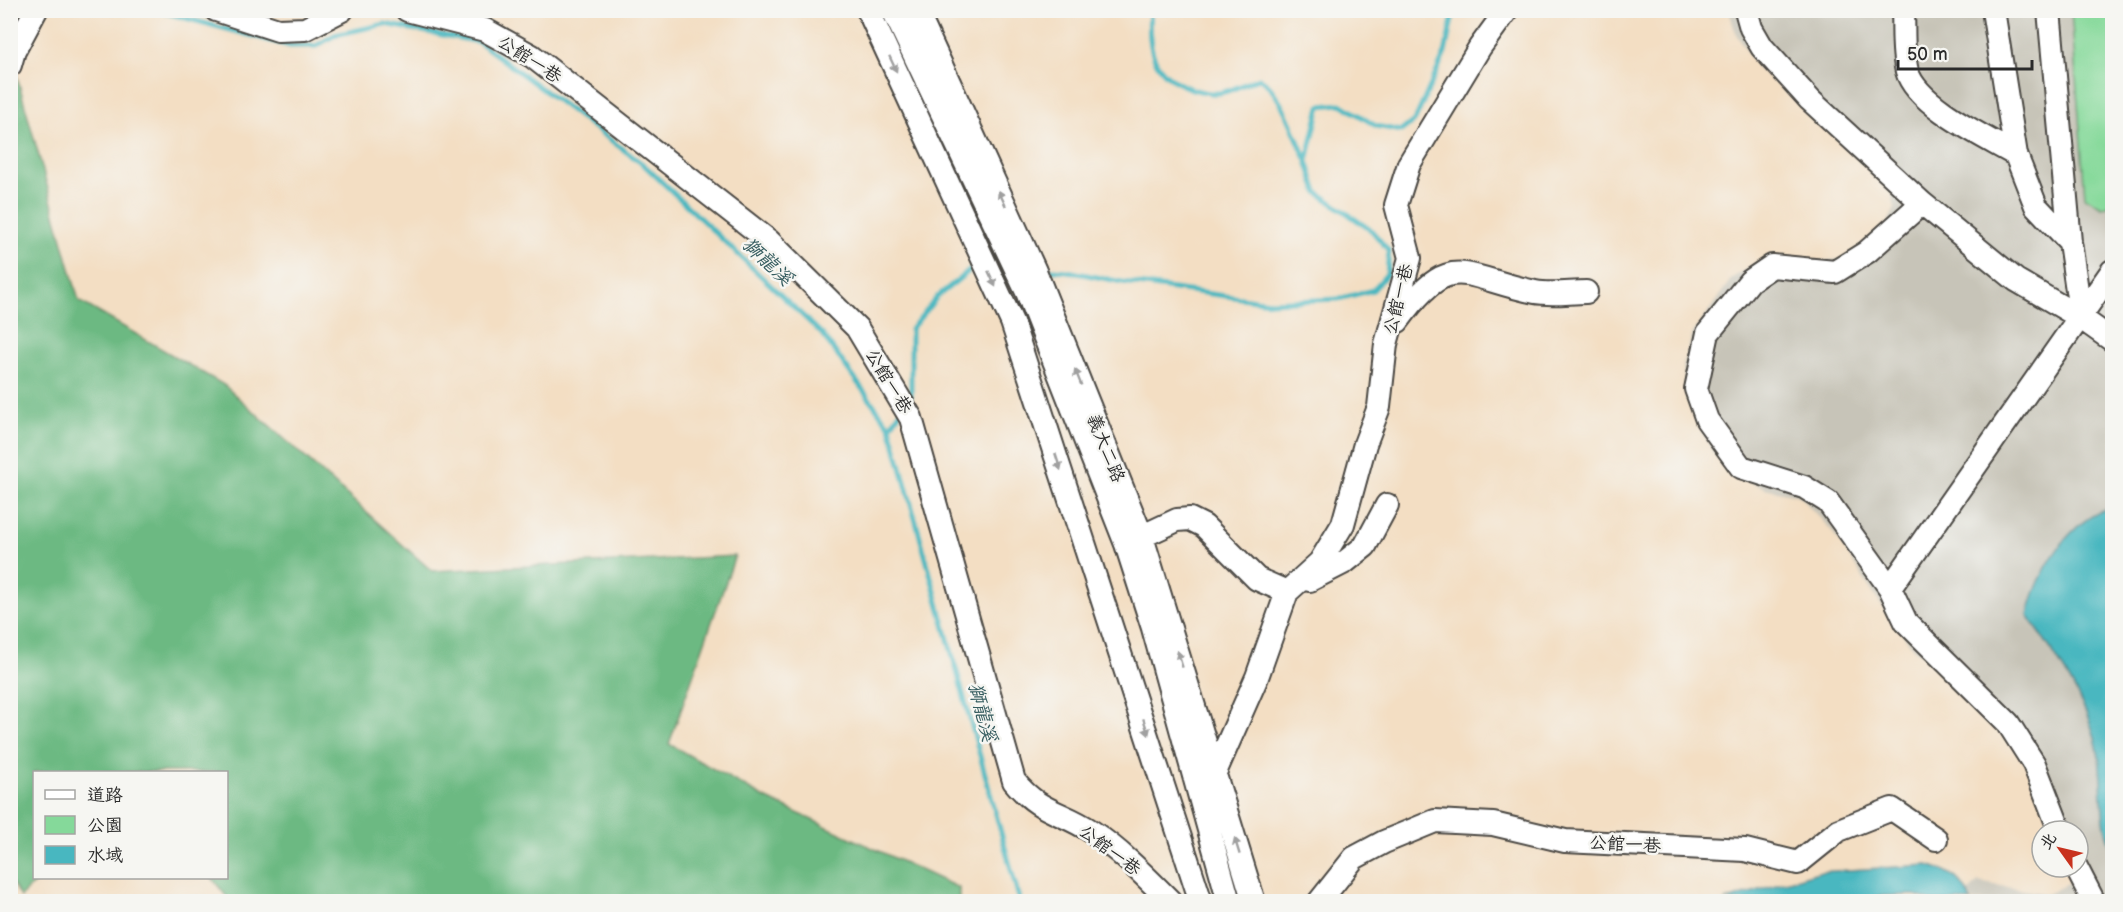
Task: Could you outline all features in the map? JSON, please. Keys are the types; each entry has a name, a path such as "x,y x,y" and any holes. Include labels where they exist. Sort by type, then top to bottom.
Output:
{"street":[{"path":"10,65 14,51 36,10"},
{"path":"216,10 278,30 305,28 342,10"},
{"name":"公館一巷","path":"406,10 441,15 485,30 532,56 770,241 857,328 911,418 1014,781 1028,799 1090,830 1122,854 1171,902"},
{"path":"868,10 1012,322 1201,902"},
{"name":"義大二路","path":"893,10 1027,292 1134,541 1153,628 1229,902"},
{"name":"義大二路","path":"916,10 1035,272 1134,541 1215,773 1254,902"},
{"name":"公館一巷","path":"1201,803 1257,677 1276,617 1287,592 1320,562 1343,524 1365,444 1379,407 1386,344 1410,258 1396,205 1409,164 1480,47 1507,10"},
{"path":"1746,10 1751,28 1762,47 1794,82 1922,203 2016,280 2081,318 2112,340"},
{"path":"1903,10 1907,72 1917,90 1951,117 2016,155"},
{"path":"1993,10 2016,155 2036,206 2070,242"},
{"path":"2049,10 2070,242 2081,318"},
{"path":"1922,203 1874,247 1835,272 1772,266 1750,281 1708,333 1696,388 1707,420 1741,467 1804,487 1828,502 1890,588 1906,622 2008,723 2034,764 2055,819"},
{"path":"1890,588 2112,271"},
{"path":"1386,344 1394,327 1418,294 1429,284 1448,275 1463,272 1537,293 1586,292"},
{"path":"1134,541 1177,520 1190,519 1204,526 1257,579 1287,592 1345,562 1365,546 1387,505"},
{"name":"公館一巷","path":"1319,902 1354,858 1384,842 1435,821 1492,824 1565,841 1745,850 1798,862 1839,830 1892,809 1936,839"},
{"path":"2082,879 2094,902"}],"shaded area":[{"path":"1729,11 2112,11 2112,901 1973,901 1968,893 1978,882 2047,894 2072,879 2090,879 2090,819 2056,819 2009,730 1964,683 1914,649 1887,614 1831,530 1799,496 1765,488 1735,476 1713,453 1685,398 1683,363 1693,333 1732,278 1755,264 1845,259 1886,226 1895,208 1889,184 1757,68 1736,34"}],"green space":[{"path":"2071,11 2112,11 2112,205 2102,207 2085,197"},
{"path":"16,73 79,301 224,385 432,571 735,556 669,744 765,798 959,888 959,901 230,901 213,879 228,879 228,771 33,771 33,879 39,879 20,897 10,879 10,81"}],"water":[{"path":"2112,508 2112,851 2104,823 2099,760 2093,730 2069,679 2028,616 2038,584 2057,550 2082,523"},
{"path":"1928,865 1955,877 1968,893 1971,901 1931,901 1915,895 1879,896 1858,902 1724,901 1818,872"}],"waterway":[{"name":"獅龍溪","path":"155,10 290,46 316,46 335,35 385,24 479,42 644,165 822,334 890,427 1020,902"},
{"path":"1150,10 1151,49 1160,68 1168,76 1192,89 1212,93 1228,91 1259,78 1267,84 1281,103 1307,161"},
{"path":"1042,269 1270,302 1338,299 1373,290 1387,274 1389,251 1372,231 1317,192 1307,161 1320,106 1341,104 1376,126 1401,131 1415,120 1445,53 1454,10"},
{"path":"908,402 911,396 911,329 938,296 975,266 979,266"},
{"path":"890,427 900,412"}]}
